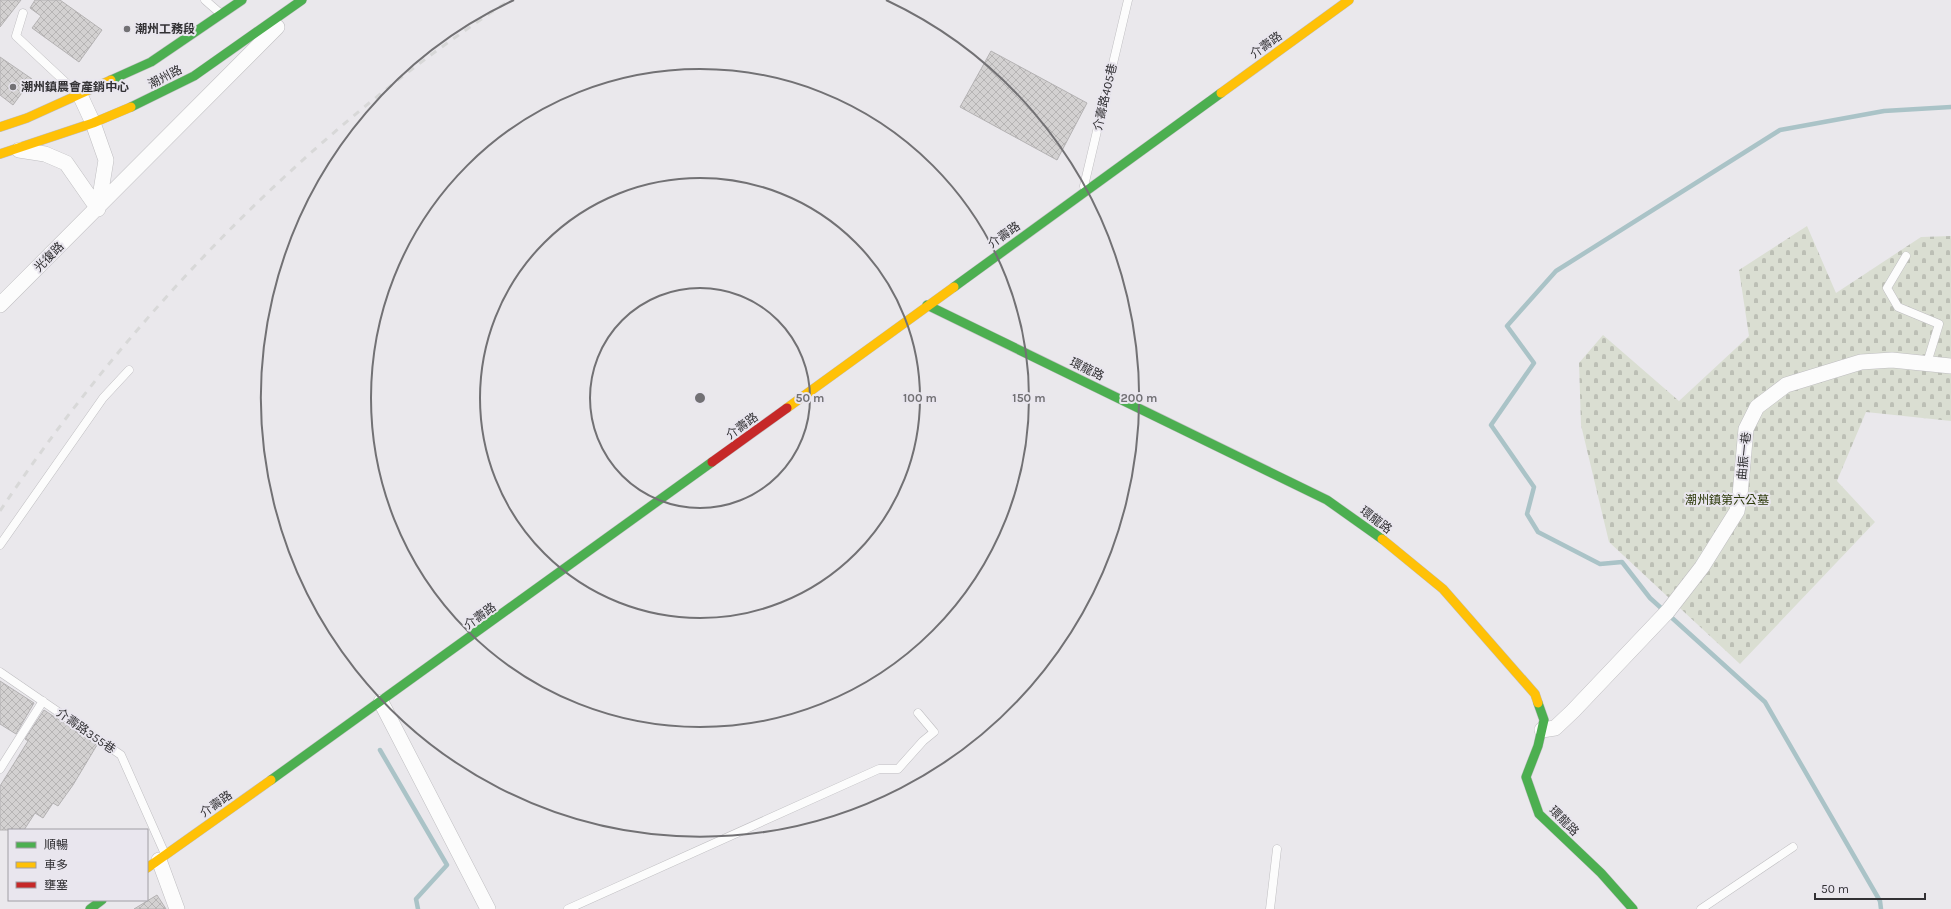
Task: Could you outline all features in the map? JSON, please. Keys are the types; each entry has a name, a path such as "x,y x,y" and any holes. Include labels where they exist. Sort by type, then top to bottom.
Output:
{"main road":[{"name":"潮州路","path":"0,127 27,118 151,62 242,0"},
{"name":"潮州路","path":"7,152 124,111 194,76 302,0"},
{"name":"介壽路","path":"157,861 381,702 1349,0"},
{"name":"環龍路","path":"927,305 1327,500 1373,532 1443,589 1535,694 1544,720 1526,777 1539,814 1601,873 1633,909"},
{"path":"90,909 101,901"}],"street":[{"name":"光復路","path":"0,305 98,209 302,0"},
{"path":"80,95 93,123 106,160 98,209"},
{"path":"7,152 45,154 66,163 98,209"},
{"name":"曲振一巷","path":"1542,730 1555,728 1573,711 1664,614 1702,568 1736,511 1740,494 1746,429 1757,407 1786,385 1861,362 1892,360 1951,366"},
{"path":"381,702 488,909"},
{"path":"157,861 177,909"}],"lane":[{"path":"205,0 222,15"},
{"name":"介壽路405巷","path":"1082,194 1128,0"},
{"path":"23,13 16,36 80,95"},
{"path":"1906,256 1887,288 1898,307 1939,324 1927,363"},
{"path":"0,545 103,398 129,370"},
{"name":"介壽路355巷","path":"0,672 121,755 146,829"},
{"path":"0,769 43,701"},
{"path":"568,909 879,768 898,769 923,740 934,732 918,713"},
{"name":"介壽路355巷","path":"148,834 157,861"},
{"path":"1701,909 1793,847"},
{"path":"1270,909 1277,849"}],"green space":[{"name":"潮州鎮第六公墓","path":"1807,226 1836,293 1921,237 1951,236 1951,421 1866,412 1837,481 1875,522 1740,664 1609,542 1581,425 1579,363 1603,335 1679,401 1749,336 1739,270"}],"building":[{"path":"0,0 21,0 0,27"},
{"path":"35,0 60,0 102,30 79,62 32,28 41,16 30,8"},
{"path":"991,51 1087,103 1057,160 960,107"},
{"name":"潮州鎮農會產銷中心","path":"0,57 32,79 13,105 0,95"},
{"path":"0,681 34,703 16,734 0,724"},
{"path":"44,710 97,745 73,785 58,806 53,803 43,818 35,813 25,829 0,830 0,786 28,741 25,739"},
{"path":"157,895 166,909 134,909"}],"waterway":[{"path":"1881,909 1880,901 1765,702 1650,598 1622,562 1600,564 1538,532 1527,514 1534,487 1491,425 1534,363 1507,326 1556,271 1780,130 1884,111 1951,107"},
{"path":"380,750 447,865 416,899 418,909"}],"railway":[{"path":"0,511 52,438 107,366 167,297 230,230 296,167 364,107 436,51 510,0"}],"traffic: fast":[{"path":"111,80 151,62 242,0"},
{"path":"131,107 194,76 302,0"},
{"path":"954,287 1221,93"},
{"path":"927,305 1327,500 1382,539"},
{"path":"271,780 712,462"},
{"path":"1538,703 1544,720 1538,746 1526,777 1539,814 1601,873 1633,909"},
{"path":"90,909 101,901"}],"traffic: slow":[{"path":"1221,93 1349,0"},
{"path":"0,127 27,118 111,80"},
{"path":"0,154 93,123 131,107"},
{"path":"787,408 954,287"},
{"path":"1382,539 1443,589 1535,694 1538,703"},
{"path":"148,867 271,780"}],"traffic: jam":[{"path":"712,462 787,408"}],"place":[{"name":"潮州工務段","path":"127,29"},
{"name":"潮州鎮農會產銷中心","path":"13,87"}]}
